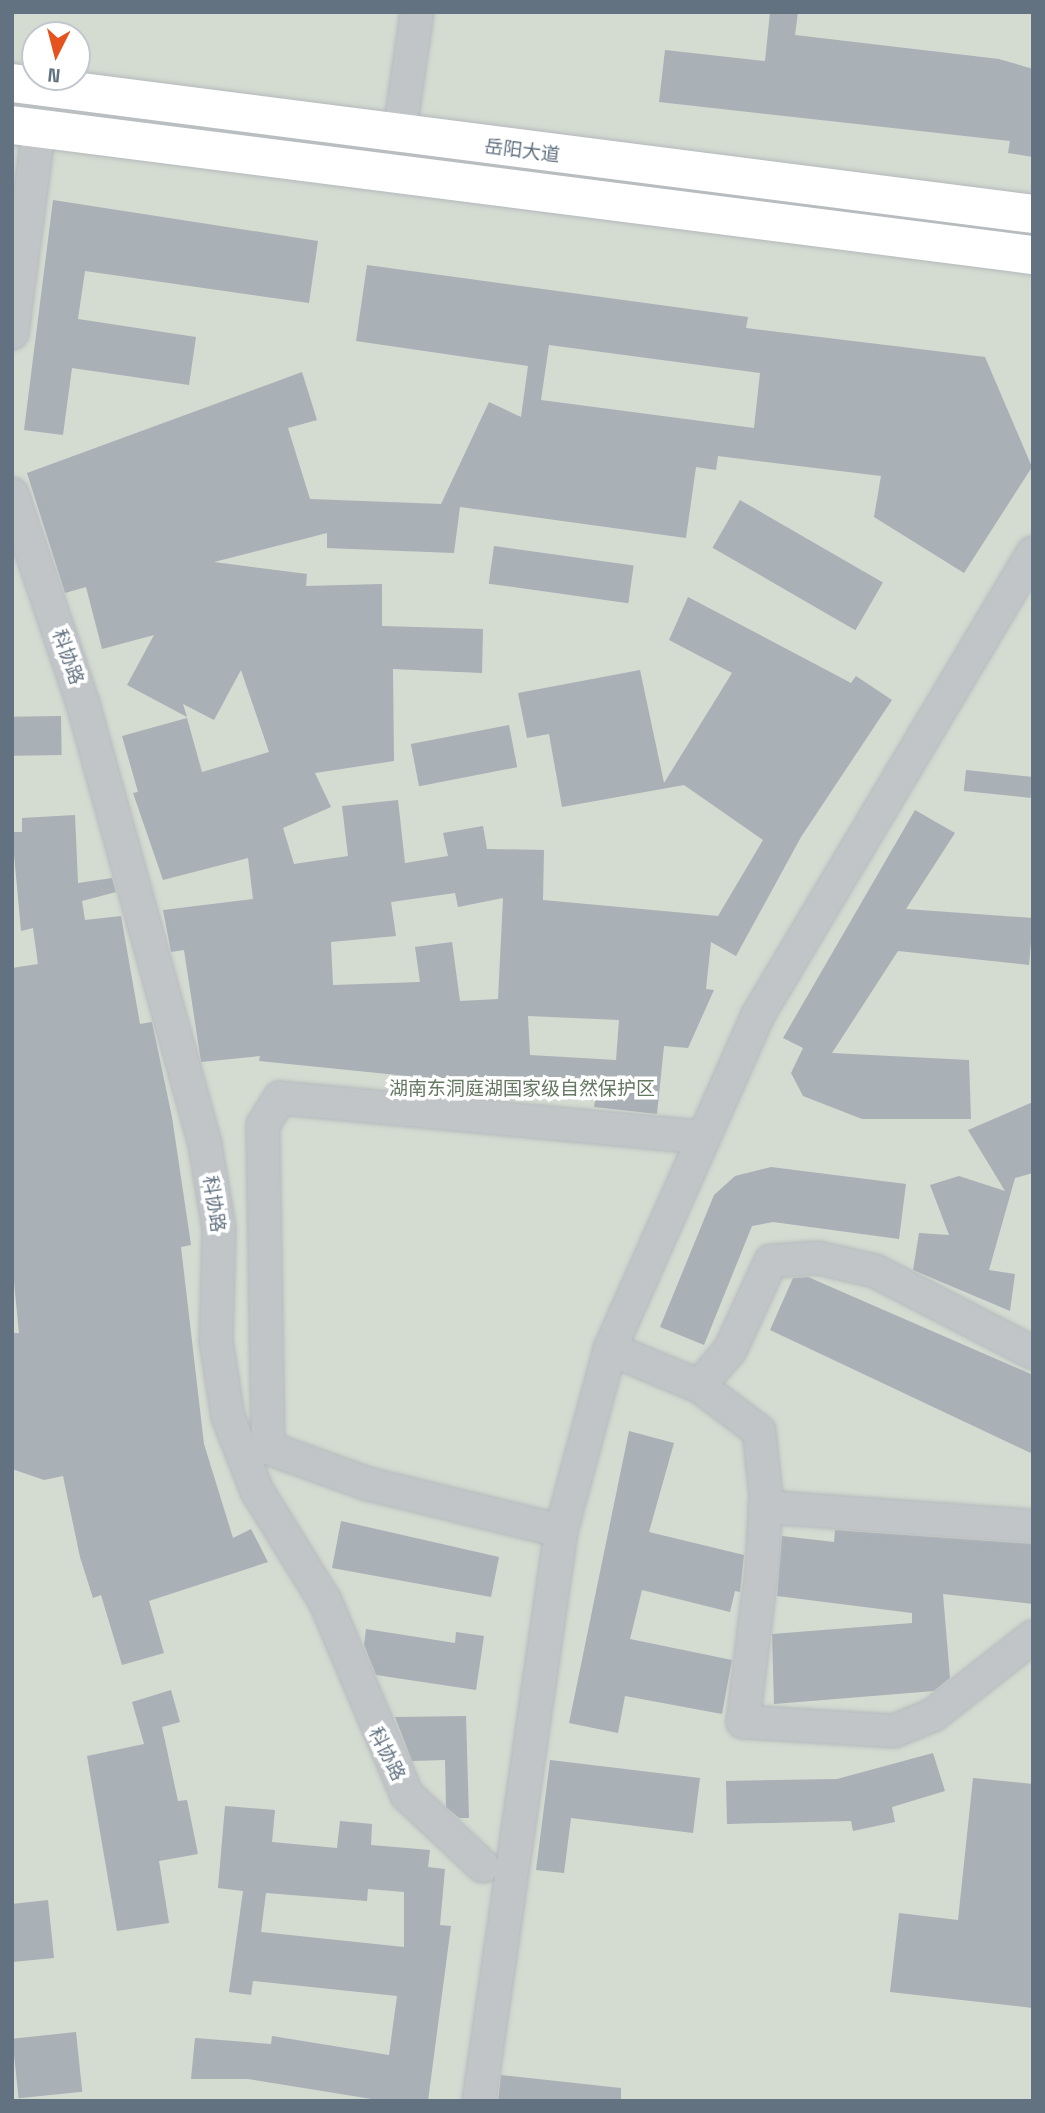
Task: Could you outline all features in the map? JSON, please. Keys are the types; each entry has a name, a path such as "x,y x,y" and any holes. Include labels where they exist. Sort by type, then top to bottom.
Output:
{"main road":[{"name":"岳阳大道","path":"12,83 399,136 1033,214"},
{"path":"26,127 1033,255"}],"street":[{"path":"399,136 417,12"},
{"path":"12,333 26,127"},
{"name":"科协路","path":"12,494 83,704 205,1145 219,1229 216,1341 228,1417 257,1490 325,1601 407,1795 483,1866"},
{"path":"479,2101 561,1531 610,1349 758,1014 1033,553"},
{"path":"561,1531 368,1484 268,1448 263,1125 280,1098 703,1137"},
{"path":"699,1386 730,1350 771,1261 818,1258 875,1271 1033,1353"},
{"path":"610,1349 699,1386 759,1431 765,1507 743,1722 894,1731 933,1715 1033,1637"},
{"path":"765,1507 1033,1526"}],"green space":[{"name":"湖南东洞庭湖国家级自然保护区","path":"12,12 1033,12 1033,2101 12,2101"}],"building":[{"path":"770,12 798,12 795,35 999,59 1033,69 1033,157 1008,153 1010,141 659,102 665,50 765,61"},
{"path":"53,200 318,241 309,303 85,271 78,319 196,337 189,385 72,368 63,435 24,430"},
{"path":"367,265 748,317 746,328 985,357 1032,467 964,573 874,517 881,476 718,456 716,470 696,467 686,538 460,507 454,553 327,548 327,533 214,562 307,574 306,586 382,584 382,626 483,629 482,673 393,669 394,761 315,773 331,807 283,828 294,864 348,856 342,806 398,800 405,863 448,856 443,833 483,826 487,849 544,850 543,900 718,916 763,840 684,785 562,807 549,734 527,738 518,693 640,670 664,783 732,673 669,640 688,597 851,683 856,676 892,700 801,837 736,956 711,942 706,989 714,990 688,1048 664,1046 657,1114 594,1107 595,1100 456,1088 457,1081 259,1061 260,1056 201,1062 184,950 171,952 163,910 253,899 248,858 163,880 133,793 138,792 122,736 187,718 202,772 269,752 241,670 214,720 183,704 187,717 127,685 154,635 102,649 86,587 65,593 27,473 302,372 317,420 288,428 310,499 441,504 489,402 521,417 528,366 356,341","holes":["549,345 760,373 754,428 541,400","455,893 458,907 503,898 498,999 460,1001 452,942 415,947 420,982 333,985 331,942 396,936 391,902","528,1016 619,1020 616,1060 530,1055"]},
{"path":"740,500 883,582 855,630 712,548"},
{"path":"494,546 634,566 628,603 489,584"},
{"path":"61,716 62,755 13,756 12,717"},
{"path":"509,725 517,767 419,786 411,744"},
{"path":"966,770 1033,777 1030,798 964,791"},
{"path":"915,810 955,833 906,909 1033,918 1029,965 898,951 832,1053 969,1060 971,1119 862,1119 803,1096 791,1073 803,1048 783,1038"},
{"path":"75,815 78,883 112,878 116,892 82,901 85,920 121,916 140,1024 152,1022 172,1117 191,1245 181,1247 204,1444 233,1538 251,1529 268,1562 149,1601 164,1653 122,1665 101,1595 93,1598 80,1557 63,1476 44,1480 12,1469 12,1333 19,1333 12,1262 12,968 38,964 33,928 21,931 12,832 22,832 22,818"},
{"path":"1033,1102 1033,1173 1015,1178 989,1270 1015,1274 1010,1311 913,1270 919,1233 949,1235 930,1185 959,1176 1005,1191 968,1130"},
{"path":"771,1167 906,1184 899,1239 773,1222 752,1226 704,1345 660,1327 714,1195 735,1176"},
{"path":"808,1277 1033,1375 1033,1454 770,1330 793,1278"},
{"path":"629,1431 674,1443 649,1532 744,1555 740,1592 735,1591 730,1612 642,1590 630,1639 732,1660 722,1714 625,1696 618,1733 569,1723"},
{"path":"341,1521 499,1557 491,1597 332,1568"},
{"path":"835,1530 1033,1544 1033,1604 943,1594 950,1678 934,1691 774,1704 772,1634 912,1623 912,1613 777,1596 782,1536 834,1542"},
{"path":"366,1629 455,1643 456,1632 484,1636 476,1690 376,1675 364,1645"},
{"path":"171,1690 180,1722 162,1727 178,1801 187,1800 198,1854 159,1861 169,1923 117,1931 87,1756 144,1744 132,1702"},
{"path":"466,1716 469,1818 459,1818 446,1807 445,1760 412,1761 395,1717"},
{"path":"933,1753 945,1791 892,1807 895,1822 853,1831 851,1821 727,1824 726,1781 837,1779"},
{"path":"550,1760 700,1778 693,1833 571,1818 564,1873 536,1870"},
{"path":"973,1778 1033,1784 1033,2008 890,1992 899,1913 958,1920"},
{"path":"225,1806 275,1810 272,1842 337,1848 340,1821 372,1824 371,1845 430,1850 428,1867 445,1869 440,1925 451,1926 428,2101 384,2101 248,2079 191,2079 195,2038 271,2044 272,2036 389,2055 397,1996 253,1981 251,1995 229,1992 243,1891 218,1888","holes":["368,1889 404,1892 404,1947 261,1932 266,1893 367,1901"]},
{"path":"48,1900 54,1958 12,1962 12,1904"},
{"path":"76,2032 82,2092 19,2098 12,2039"},
{"path":"501,2075 621,2088 621,2101 498,2101"}]}
